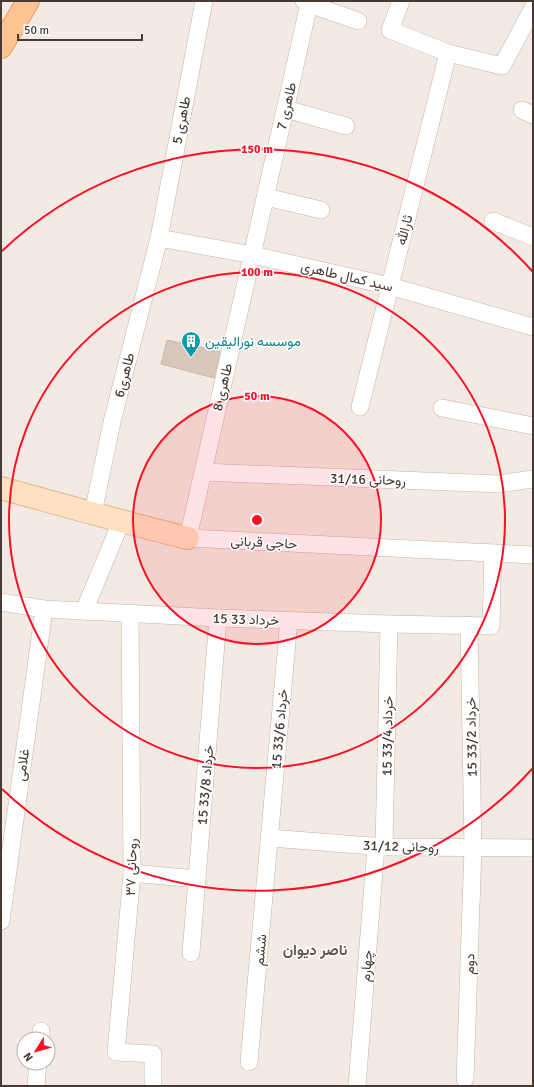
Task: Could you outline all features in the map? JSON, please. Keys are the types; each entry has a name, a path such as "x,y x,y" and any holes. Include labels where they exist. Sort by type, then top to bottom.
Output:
{"main road":[{"path":"1,47 28,1"},
{"name":"حاجی قربانی","path":"1,488 121,522 188,538"}],"street":[{"name":"طاهری 5","path":"159,238 204,1"},
{"path":"401,1 390,30 448,53 502,66 533,8"},
{"path":"306,3 358,21"},
{"name":"طاهری 7","path":"253,255 286,109 306,3"},
{"name":"ثارالله","path":"360,407 448,53"},
{"path":"286,109 346,126"},
{"path":"266,198 322,210"},
{"path":"493,221 533,237"},
{"name":"سید کمال طاهری","path":"159,238 253,255 390,286 533,327"},
{"name":"طاهری6","path":"93,513 112,422 159,238"},
{"name":"طاهری 8","path":"188,538 253,255"},
{"path":"442,408 533,426"},
{"name":"روحانی 31/16","path":"203,472 499,484 533,479"},
{"path":"84,611 121,522"},
{"name":"حاجی قربانی","path":"188,538 533,555"},
{"name":"15 خرداد 33","path":"1,602 44,609 218,618 491,626 493,553"},
{"name":"غلامی","path":"1,921 44,609"},
{"name":"روحانی ۳۷","path":"130,613 132,873 116,1052 153,1054 153,1086"},
{"name":"15 خرداد 33/8","path":"191,953 218,618"},
{"name":"15 خرداد 33/6","path":"270,838 289,620"},
{"name":"15 خرداد 33/4","path":"380,847 389,624"},
{"name":"15 خرداد 33/2","path":"469,625 473,848"},
{"name":"روحانی 31/12","path":"270,838 380,847 533,848"},
{"name":"ششم","path":"249,1062 270,838"},
{"name":"چهارم","path":"357,1086 380,847"},
{"name":"دوم","path":"465,1079 473,848"},
{"path":"132,873 197,879"},
{"path":"36,1086 37,1071"}],"building":[{"name":"موسسه نورالیقین","path":"167,340 220,351 214,378 161,364"}],"place":[{"name":"موسسه نورالیقین","path":"191,358"}],"district":[{"name":"ناصر دیوان","path":"315,950"}]}
